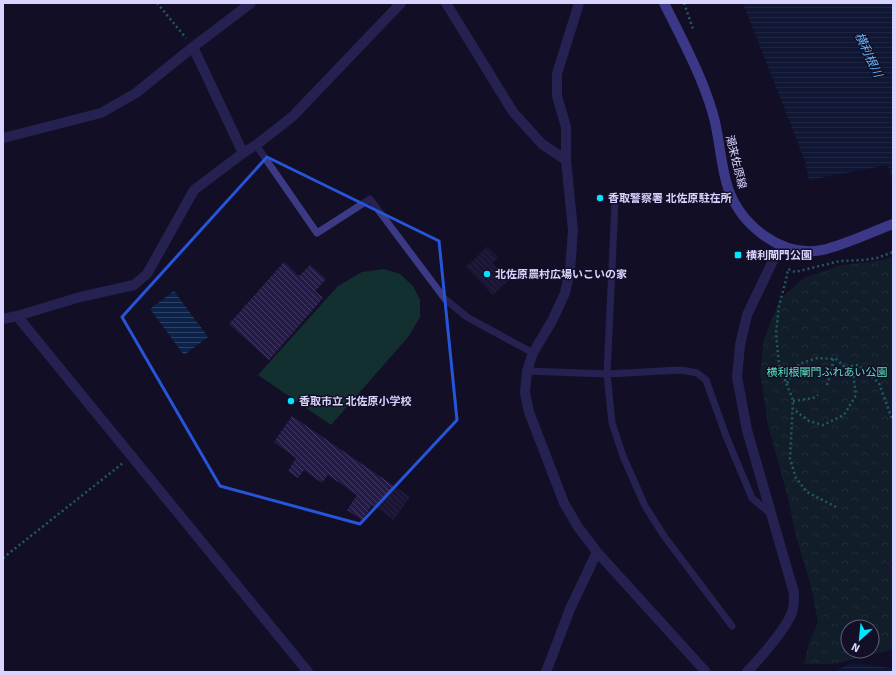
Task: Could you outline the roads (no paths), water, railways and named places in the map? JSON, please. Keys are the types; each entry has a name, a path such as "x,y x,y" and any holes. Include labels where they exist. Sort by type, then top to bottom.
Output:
{"main road":[{"name":"潮来佐原線","path":"664,3 692,62 713,114 728,188 738,208 746,219 760,232 780,246 795,250 821,250 893,224"}],"street":[{"path":"3,138 101,113 136,93 251,3"},
{"path":"3,319 80,297 134,285 147,274 194,190 292,117 401,3"},
{"path":"446,3 513,112 542,144 566,160"},
{"path":"576,5 557,74 557,96 566,127 566,160 573,230 570,270 565,293 552,321 533,353 527,371 525,393 529,412 564,503 578,527 598,552 706,672"},
{"path":"193,47 244,153"},
{"path":"747,672 760,658 786,623 792,610 794,593 747,430 737,377 740,344 747,315 780,246"},
{"path":"17,316 308,672"},
{"path":"546,672 570,609 598,552"}],"lane":[{"path":"256,145 317,233 370,199 445,299 468,318 533,353"},
{"path":"615,203 607,374 612,423 623,456 645,506 664,536 732,626"},
{"path":"527,371 607,374 681,370 697,373 706,380 726,436 752,498 772,514"}],"water":[{"name":"横利根川","path":"743,3 891,3 893,7 893,184 888,165 809,180 805,161"},
{"path":"174,291 208,337 184,355 150,309"},
{"path":"853,663 890,668 893,672 832,672"}],"place":[{"name":"香取警察署 北佐原駐在所","path":"600,198"},
{"name":"横利閘門公園","path":"738,255"},
{"name":"北佐原農村広場いこいの家","path":"487,274"},
{"name":"香取市立 北佐原小学校","path":"291,401"}],"park label":[{"name":"横利根閘門ふれあい公園","path":"827,372"}]}
